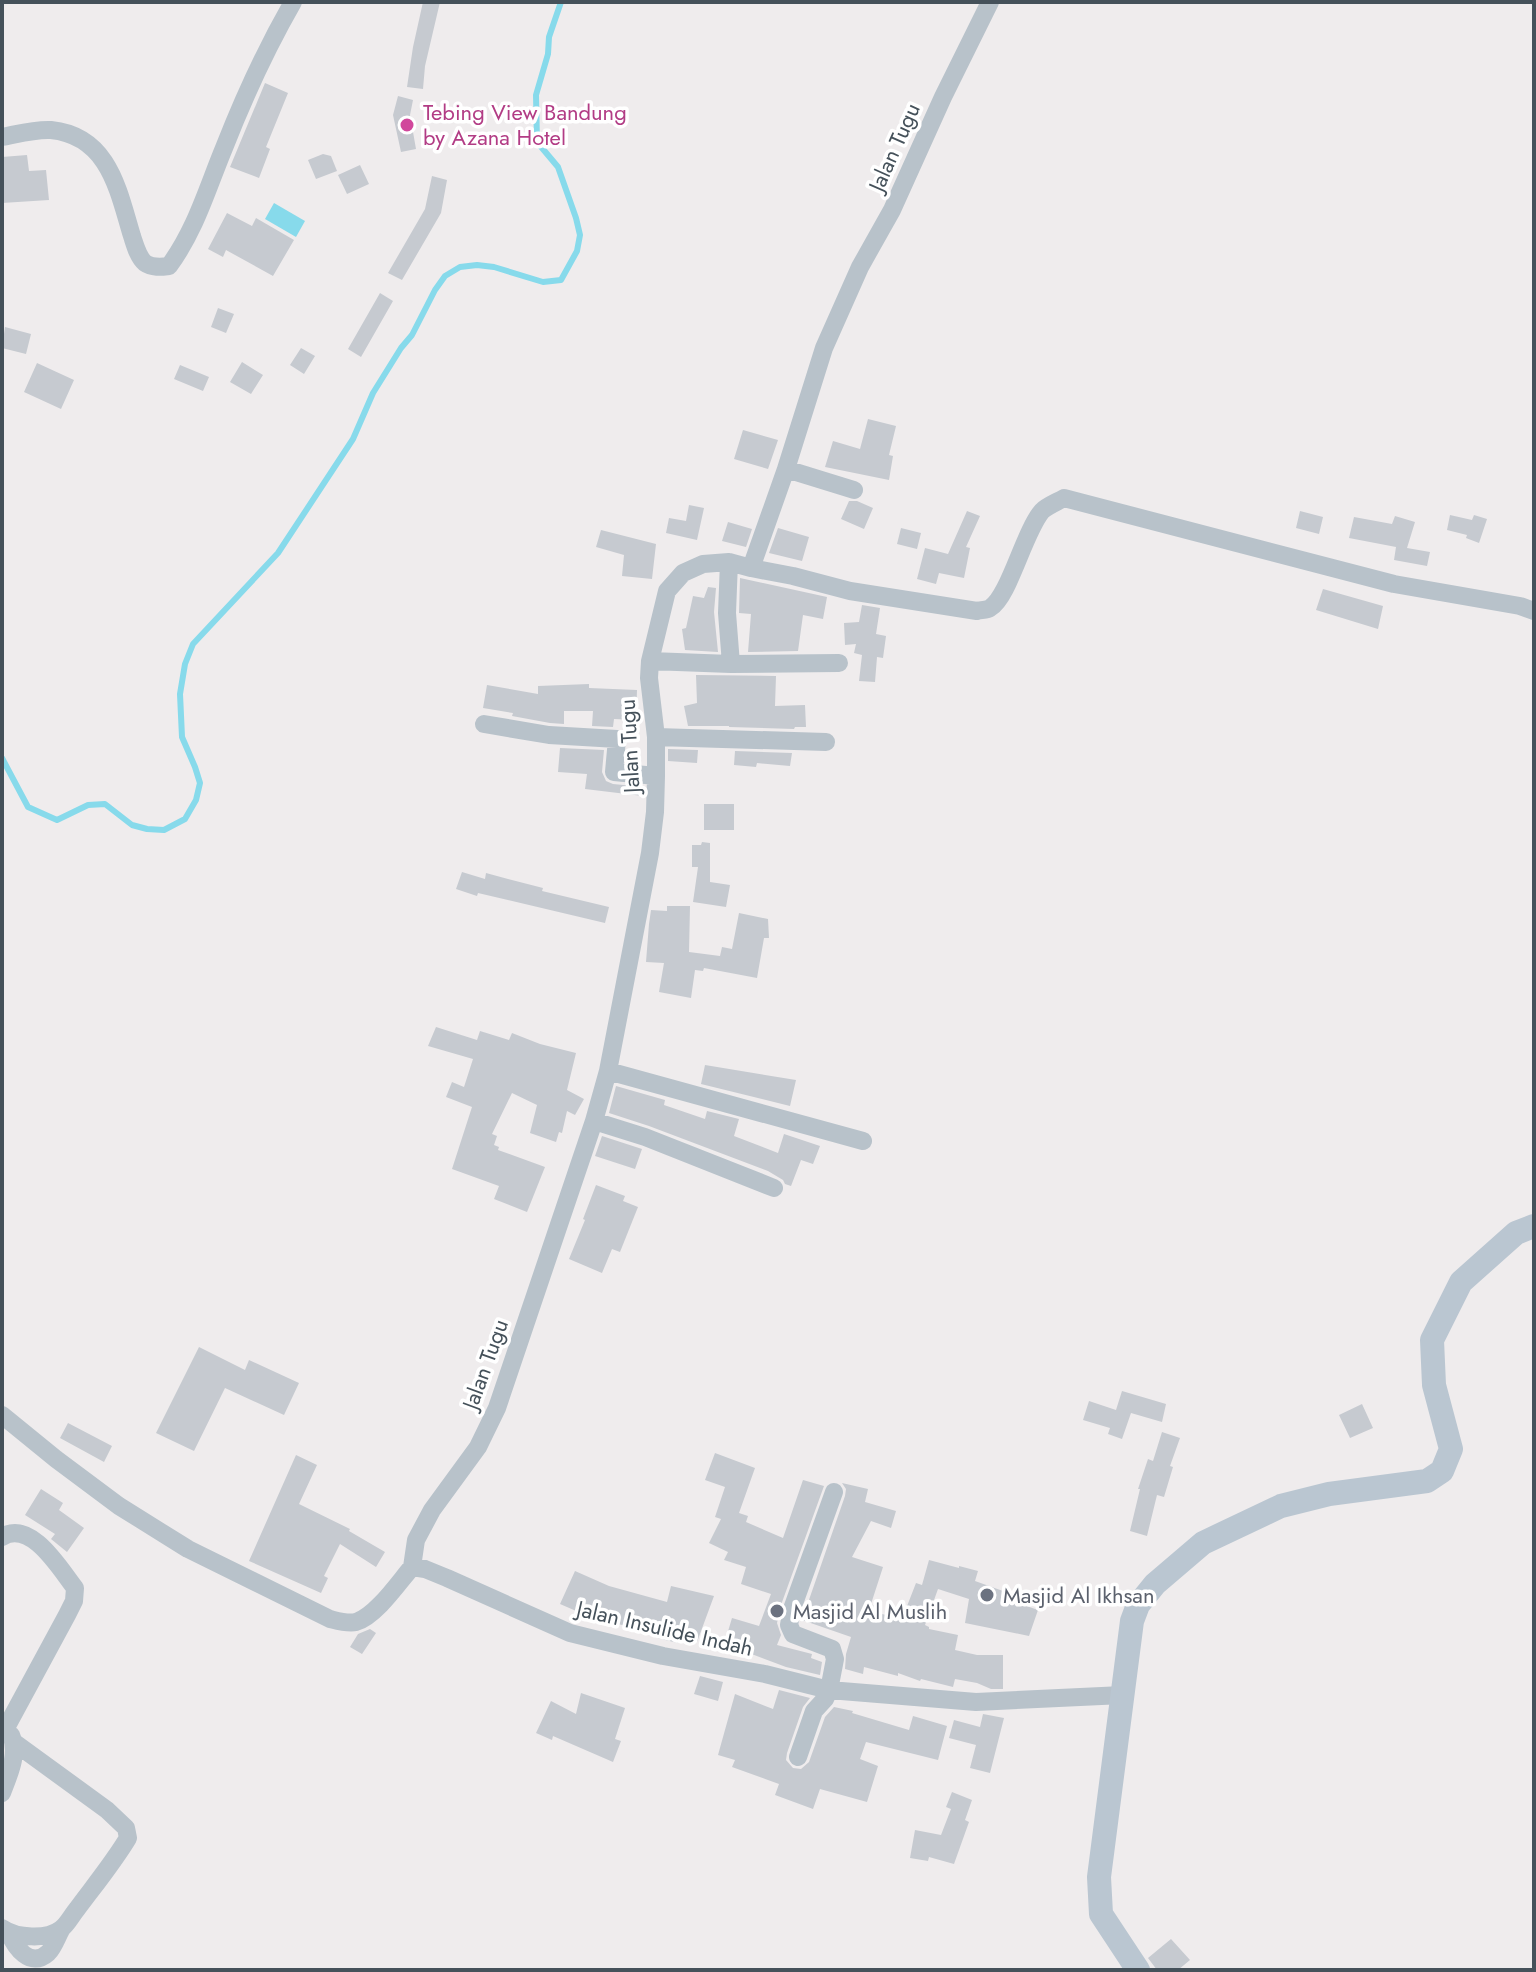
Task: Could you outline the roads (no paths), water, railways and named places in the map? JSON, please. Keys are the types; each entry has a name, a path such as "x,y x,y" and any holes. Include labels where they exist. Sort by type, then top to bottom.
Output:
{"main road":[{"path":"1138,1970 1101,1914 1099,1877 1132,1621 1138,1605 1155,1584 1203,1543 1281,1506 1329,1494 1427,1481 1442,1471 1451,1449 1434,1385 1432,1340 1461,1282 1516,1233 1534,1226"}],"street":[{"path":"2,137 51,130 78,137 102,157 113,175 135,247 143,261 152,266 169,266 193,229 242,103 268,46 293,2"},
{"name":"Jalan Tugu","path":"412,1567 416,1540 432,1510 478,1447 497,1408 608,1071 650,853 656,737 650,661 667,591 683,573 703,564 729,562 751,568 824,348 860,267 892,210 990,2"},
{"path":"786,469 854,490"},
{"path":"751,568 850,591 977,611 989,609 1010,578 1027,537 1043,510 1064,498 1394,584 1534,611"},
{"path":"729,562 727,613 731,664"},
{"path":"650,661 839,663"},
{"path":"484,724 549,735 617,739 614,772 656,776"},
{"path":"656,737 826,742"},
{"path":"608,1071 863,1141"},
{"path":"594,1121 645,1137 774,1188"},
{"path":"2,1415 130,1513 188,1549 330,1619 355,1622 364,1618 412,1567"},
{"path":"798,1757 814,1711 829,1690 835,1659 832,1649 793,1634 789,1625 834,1492"},
{"path":"2,1537 9,1533 23,1534 37,1542 75,1588 74,1601 8,1730 13,1764 2,1793"},
{"name":"Jalan Insulide Indah","path":"412,1567 447,1578 570,1633 663,1656 765,1674 829,1690 976,1702 1123,1695"},
{"path":"5,1931 21,1953 30,1958 46,1955 128,1838 126,1828 107,1810 8,1730"}],"water":[{"path":"274,203 305,221 296,237 265,219"}],"waterway":[{"path":"2,758 28,807 57,820 88,805 105,804 132,825 147,829 164,830 185,819 196,800 200,783 182,737 180,694 185,664 193,644 278,553 353,439 373,393 412,335 435,290 445,276 460,267 477,265 543,282 561,280 577,251 580,235 558,167 537,142 536,95 548,54 549,37 561,2"}],"place":[{"name":"Tebing View Bandung by Azana Hotel","path":"407,125"},
{"name":"Masjid Al Ikhsan","path":"987,1595"},
{"name":"Masjid Al Muslih","path":"777,1611"}]}
